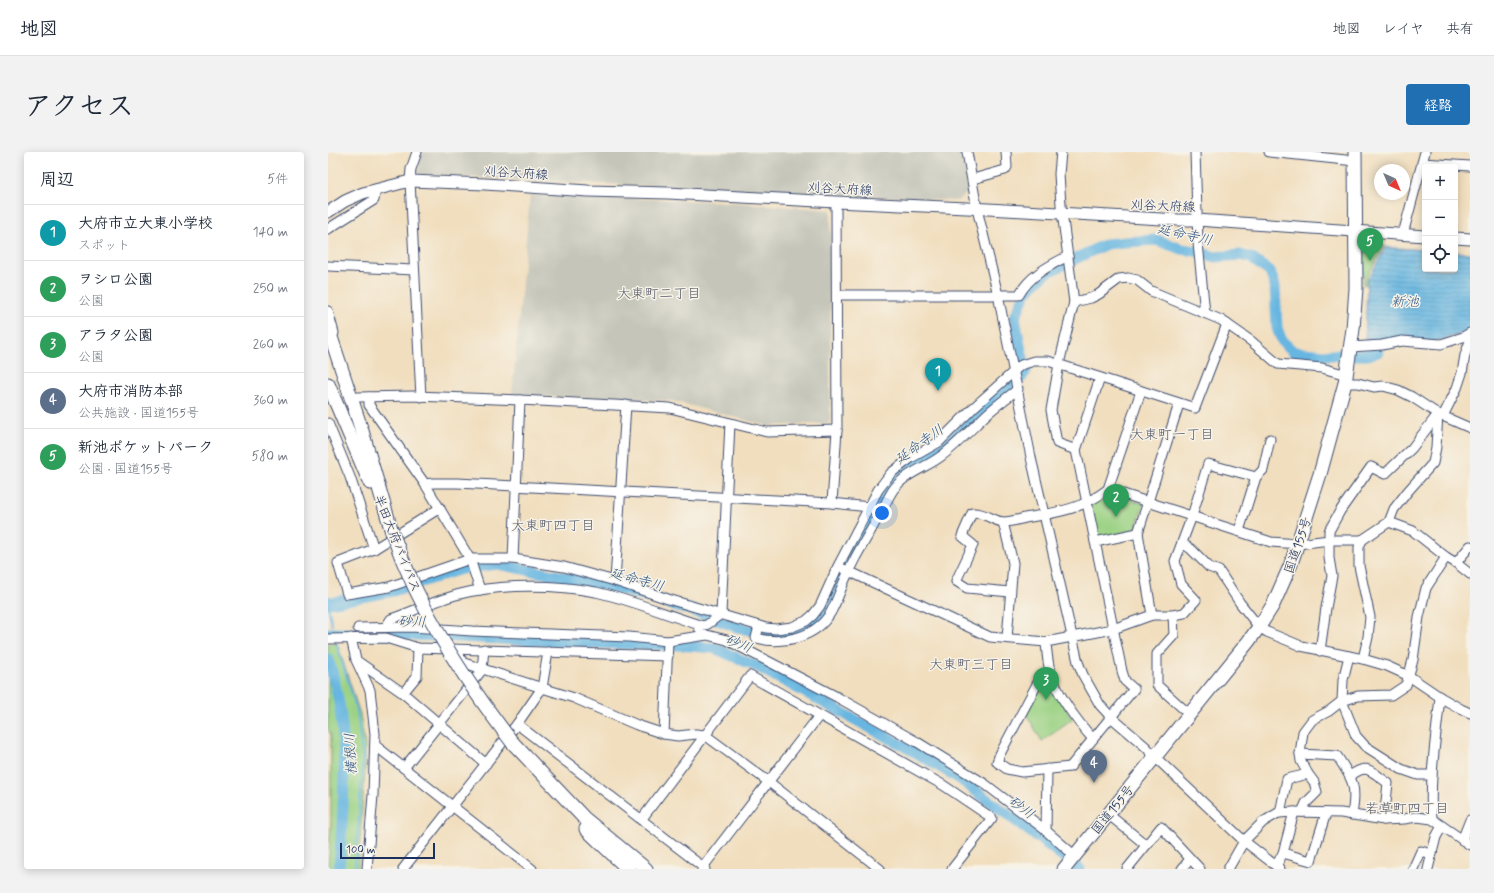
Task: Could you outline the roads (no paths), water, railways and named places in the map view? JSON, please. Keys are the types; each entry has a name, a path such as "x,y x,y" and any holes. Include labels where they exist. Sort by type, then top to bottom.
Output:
{"highway":[{"name":"国道155号","path":"1065,869 1154,756 1259,627 1284,582 1298,544 1320,474 1346,379 1356,288 1355,157"},
{"path":"328,328 362,431 392,532"},
{"name":"半田大府パイパス","path":"328,348 404,563 439,635 459,670 527,762 576,819 628,869"},
{"path":"328,384 379,505 392,532"},
{"name":"半田大府パイパス","path":"512,742 584,818 646,869"}],"main road":[{"name":"刈谷大府線","path":"328,212 345,201 362,193 410,181 477,183 588,191 668,193 1197,220 1422,236"},
{"path":"1458,238 1470,239"}],"street":[{"path":"417,152 411,169 410,181 421,397"},
{"path":"967,152 977,209 1017,369 1018,389 1032,462 1054,554 1071,638 1083,675 1100,705 1110,717 1146,747 1244,841 1278,867 1298,812 1317,792 1314,782 1301,760 1300,754 1303,732 1312,720 1329,711 1342,700 1358,696 1391,695 1406,685 1413,660 1419,617 1426,588 1446,556"},
{"path":"972,179 1005,170 1007,167 1006,152"},
{"path":"1061,152 1059,174 1062,214 1071,271 1074,302 1059,364 1051,410 1057,443 1076,450"},
{"path":"1195,152 1199,261 1205,313"},
{"path":"1269,152 1355,157"},
{"path":"1403,234 1425,152"},
{"path":"1422,162 1470,166"},
{"path":"328,229 374,200 376,189"},
{"path":"832,503 837,430 836,202"},
{"path":"837,295 1019,295 1024,285 1029,280 1046,267 1068,256"},
{"path":"328,266 414,270"},
{"path":"1074,302 1091,298 1099,294 1119,279 1128,278 1137,280 1151,291 1205,313 1227,324 1278,364 1322,368 1358,384 1366,386 1383,386 1398,390 1440,414 1470,428"},
{"path":"328,311 346,369 357,397 369,396 520,400 670,408 767,432 837,430"},
{"path":"440,508 374,549 338,563 347,594 389,587 470,559 513,559 564,567 615,581 720,615 759,626 783,629 799,625 806,621 820,606 838,566 878,490 891,473 911,458 933,446 950,432 1017,369 1034,361 1048,361 1195,408 1227,324"},
{"path":"1320,650 1332,576 1329,558 1329,530 1340,511 1371,468 1386,474 1412,448 1440,414 1457,388 1470,341 1470,333 1463,337 1441,344 1402,341 1350,352"},
{"path":"1053,679 1037,684 1000,754 997,762 1007,769 1022,772 1070,767 1134,688 1125,681 1076,450 1100,378"},
{"path":"759,626 756,638 768,641 789,640 812,630 821,624 830,612 848,571 893,490 908,476 941,456 988,412 1018,389"},
{"path":"1010,592 967,588 956,581 973,545 962,536 972,512 980,512 1003,522 1045,515 1087,504 1108,489 1141,391"},
{"path":"369,396 369,406 425,484 470,559 480,590"},
{"path":"513,559 520,400"},
{"path":"1152,615 1138,533 1179,404"},
{"path":"615,581 626,405"},
{"path":"1108,489 1271,542 1298,544 1329,540 1362,540 1390,522 1394,509 1433,463 1440,414"},
{"path":"328,423 350,477 374,549"},
{"path":"720,615 730,423"},
{"path":"950,432 958,441"},
{"path":"1239,531 1256,477 1263,470 1270,439"},
{"path":"838,566 990,637 1046,642 1071,638 1113,629 1152,615 1173,615 1184,613 1196,600 1181,584 1176,562 1208,464 1256,477"},
{"path":"425,484 457,483 832,503 869,507 880,514"},
{"path":"1003,522 1012,564 1007,638"},
{"path":"1390,522 1413,532 1470,574"},
{"path":"1095,542 1138,533"},
{"path":"1362,540 1359,547 1359,566 1370,617 1368,637 1363,659"},
{"path":"1182,543 1191,549 1209,567 1219,571 1259,627 1267,632 1301,646 1363,659 1387,666 1409,676 1440,697 1470,713"},
{"path":"1456,563 1470,546"},
{"path":"386,638 386,627 391,619 458,594 480,590 545,586 595,592 634,602 705,625"},
{"path":"358,628 410,627 629,637 668,648 720,615"},
{"path":"1173,615 1174,635 1157,654 1157,685 1189,714"},
{"path":"806,621 812,630"},
{"path":"328,639 386,638 418,648 548,652 668,648 707,635 727,640 837,697 917,742 985,784 1046,831 1075,856"},
{"path":"351,638 356,660 370,690 376,746 367,869"},
{"path":"1046,642 1048,661 1053,679 1074,718 1093,739"},
{"path":"403,693 417,676 418,648"},
{"path":"453,648 464,664 574,698 637,725 664,734 678,736 696,734 705,735 769,782 880,869"},
{"path":"664,734 668,648"},
{"path":"404,768 482,670 484,649"},
{"path":"403,869 517,724 542,688 548,652"},
{"path":"1348,656 1343,680 1342,700 1356,736 1365,746 1376,754 1408,772 1432,775"},
{"path":"356,660 403,693 486,764"},
{"path":"641,820 750,676 943,785 992,818 952,869"},
{"path":"1432,819 1432,775 1440,697"},
{"path":"517,724 703,868 820,716"},
{"path":"376,746 532,869"},
{"path":"1300,754 1336,756 1350,776 1354,786 1352,815"},
{"path":"1350,776 1360,769 1366,768 1388,782 1384,820"},
{"path":"1046,831 1047,769"},
{"path":"1280,813 1287,779 1308,774"},
{"path":"1228,869 1244,841 1263,822 1280,813 1341,813 1384,820 1417,817 1432,819 1466,842 1470,820"},
{"path":"1283,853 1310,861 1326,813"},
{"path":"1108,814 1146,845"},
{"path":"1428,869 1436,837 1442,826"},
{"path":"1127,869 1161,827 1200,869"},
{"path":"1413,869 1421,851 1432,854"},
{"path":"1182,869 1190,859"}],"water":[{"name":"新池","path":"1386,247 1422,250 1422,272 1458,272 1458,252 1470,253 1470,326 1465,333 1434,342 1365,342 1367,281"}],"waterway":[{"name":"延命寺川","path":"328,601 329,603 393,591 461,569 497,564 603,585 658,599 674,606 688,609 737,627 777,637 793,634 803,629 821,615 834,591 850,554 889,486 910,467 947,444 983,409 1021,378 1026,371 1015,317 1026,292 1048,272 1106,244 1156,240 1182,249 1196,251 1215,257 1240,255 1251,258 1270,272 1275,286 1277,328 1282,341 1294,352 1324,355 1367,355 1378,352 1377,342"},
{"name":"横根川","path":"328,606 332,625"},
{"name":"砂川","path":"328,633 679,645 714,648 758,667 920,755 960,779 1080,869"},
{"name":"横根川","path":"336,642 357,711 363,759 355,869"},
{"path":"328,659 335,684 343,737 344,790 339,869"}],"place":[{"name":"新池ポケットパーク","path":"1370,261"},
{"name":"大府市立大東小学校","path":"938,391"},
{"name":"ヲシロ公園","path":"1116,517"},
{"name":"アラタ公園","path":"1046,700"},
{"name":"大府市消防本部","path":"1094,783"}],"district":[{"name":"大東町二丁目","path":"659,293"},
{"name":"大東町一丁目","path":"1172,434"},
{"name":"大東町四丁目","path":"553,525"},
{"name":"大東町三丁目","path":"971,664"},
{"name":"若草町四丁目","path":"1407,808"}]}
